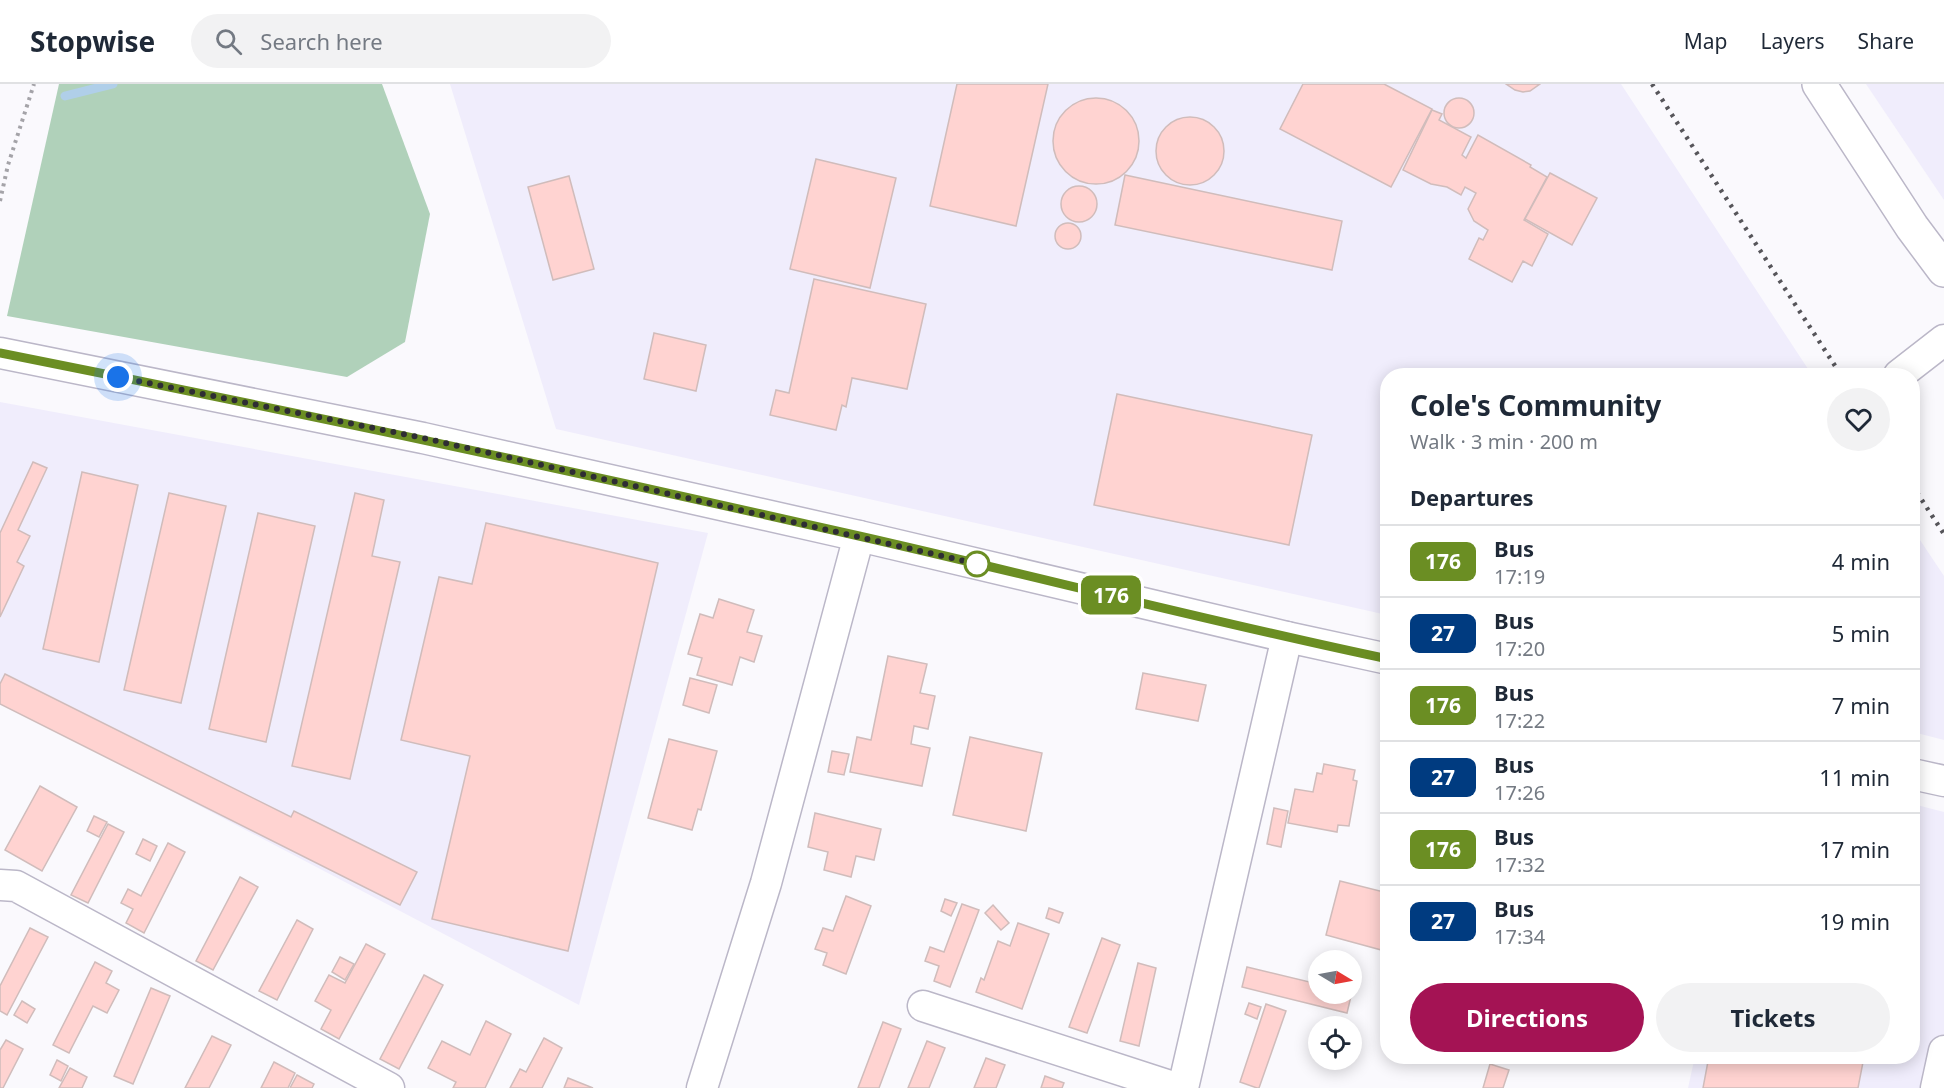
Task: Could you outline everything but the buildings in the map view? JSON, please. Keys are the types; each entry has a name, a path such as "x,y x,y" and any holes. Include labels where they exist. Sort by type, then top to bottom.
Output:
{"main road":[{"path":"1819,84 1912,226 1944,270"}],"street":[{"path":"1908,368 1944,340"},
{"path":"0,353 423,438 859,536 1380,657"},
{"path":"702,1088 766,883 859,536"},
{"path":"1183,1088 1287,637"},
{"path":"1920,776 1944,781"},
{"path":"0,885 16,886 389,1088"},
{"path":"923,1006 1176,1088"},
{"path":"1936,1088 1944,1051"}],"path":[{"path":"0,201 8,165 34,84"}],"shaded area":[{"path":"450,84 1621,84 1807,368 1380,368 1380,613 556,429"},
{"path":"1866,84 1944,84 1944,200"},
{"path":"0,402 708,533 579,1005 0,701"},
{"path":"1920,540 1944,576 1944,740 1920,734"},
{"path":"1920,806 1944,812 1944,1088 1688,1088 1693,1064 1920,1064"}],"green space":[{"path":"59,84 382,84 430,214 405,342 347,377 7,316"}],"waterway":[{"path":"65,96 113,84"}],"railway":[{"path":"1652,84 1836,368"},
{"path":"1920,497 1944,534"}],"bus line":[{"name":"176","path":"0,353 446,443 1380,657"}],"route":[{"path":"118,377 423,438 982,565 977,564"}]}
